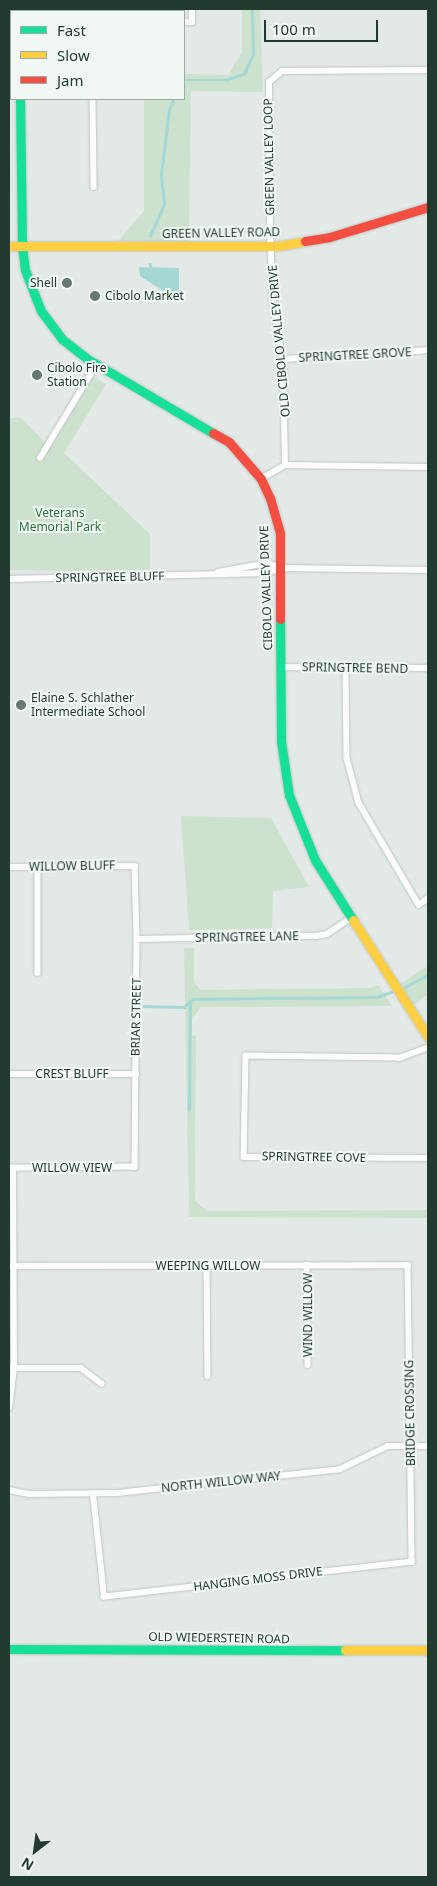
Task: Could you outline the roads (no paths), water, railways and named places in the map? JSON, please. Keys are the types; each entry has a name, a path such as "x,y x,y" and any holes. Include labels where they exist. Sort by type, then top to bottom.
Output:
{"main road":[{"name":"CIBOLO VALLEY DRIVE","path":"20,100 22,246 25,270 41,311 62,339 96,365 229,442 261,479 277,518 280,568 281,741 289,795 311,852 428,1037"},
{"name":"GREEN VALLEY ROAD","path":"9,246 272,246 330,237 428,207"},
{"name":"OLD WIEDERSTEIN ROAD","path":"9,1649 428,1650"}],"street":[{"path":"185,22 192,22 192,9"},
{"name":"GREEN VALLEY LOOP","path":"272,246 267,87 272,78 282,71 428,70"},
{"path":"93,100 94,187"},
{"name":"OLD CIBOLO VALLEY DRIVE","path":"272,246 273,304 282,359 285,465"},
{"name":"SPRINGTREE GROVE","path":"282,359 428,350"},
{"path":"40,458 96,365"},
{"path":"261,479 285,465 428,467"},
{"name":"SPRINGTREE BLUFF","path":"211,574 268,562 280,568"},
{"name":"SPRINGTREE BLUFF","path":"9,579 268,573 280,568 428,570"},
{"name":"SPRINGTREE BEND","path":"281,667 428,668"},
{"path":"346,667 347,758 354,790 369,824 419,905 428,898"},
{"name":"WILLOW BLUFF","path":"9,867 135,866"},
{"name":"BRIAR STREET","path":"135,866 137,939 135,1168"},
{"path":"38,867 38,973"},
{"name":"SPRINGTREE LANE","path":"137,939 316,936 327,934 352,917"},
{"name":"SPRINGTREE COVE","path":"428,1048 400,1058 246,1056 244,1156 428,1158"},
{"name":"CREST BLUFF","path":"9,1074 136,1074"},
{"path":"9,1408 12,1368 11,1168"},
{"name":"WILLOW VIEW","path":"11,1168 135,1168"},
{"path":"207,1265 208,1376"},
{"name":"WIND WILLOW","path":"307,1265 308,1365"},
{"name":"WEEPING WILLOW","path":"11,1266 408,1265"},
{"name":"BRIDGE CROSSING","path":"408,1265 412,1562"},
{"path":"12,1368 81,1368 102,1384"},
{"name":"NORTH WILLOW WAY","path":"9,1490 30,1494 93,1494 340,1469 380,1449 428,1446"},
{"name":"HANGING MOSS DRIVE","path":"93,1494 104,1597 412,1562"}],"water":[{"path":"139,267 179,268 179,301 140,276"}],"waterway":[{"path":"185,80 225,80 244,74 253,54 252,9"},
{"path":"150,236 164,204 161,175 169,110 173,100"},
{"path":"150,264 152,271"},
{"path":"405,987 428,975"},
{"path":"143,1006 184,1007 193,999 376,997 391,992"},
{"path":"189,1110 190,1002"}],"place":[{"name":"Shell","path":"67,283"},
{"name":"Cibolo Market","path":"95,296"},
{"name":"Cibolo Fire Station","path":"37,375"},
{"name":"Elaine S. Schlather Intermediate School","path":"21,705"}],"park label":[{"name":"Veterans Memorial Park","path":"60,520"}]}
